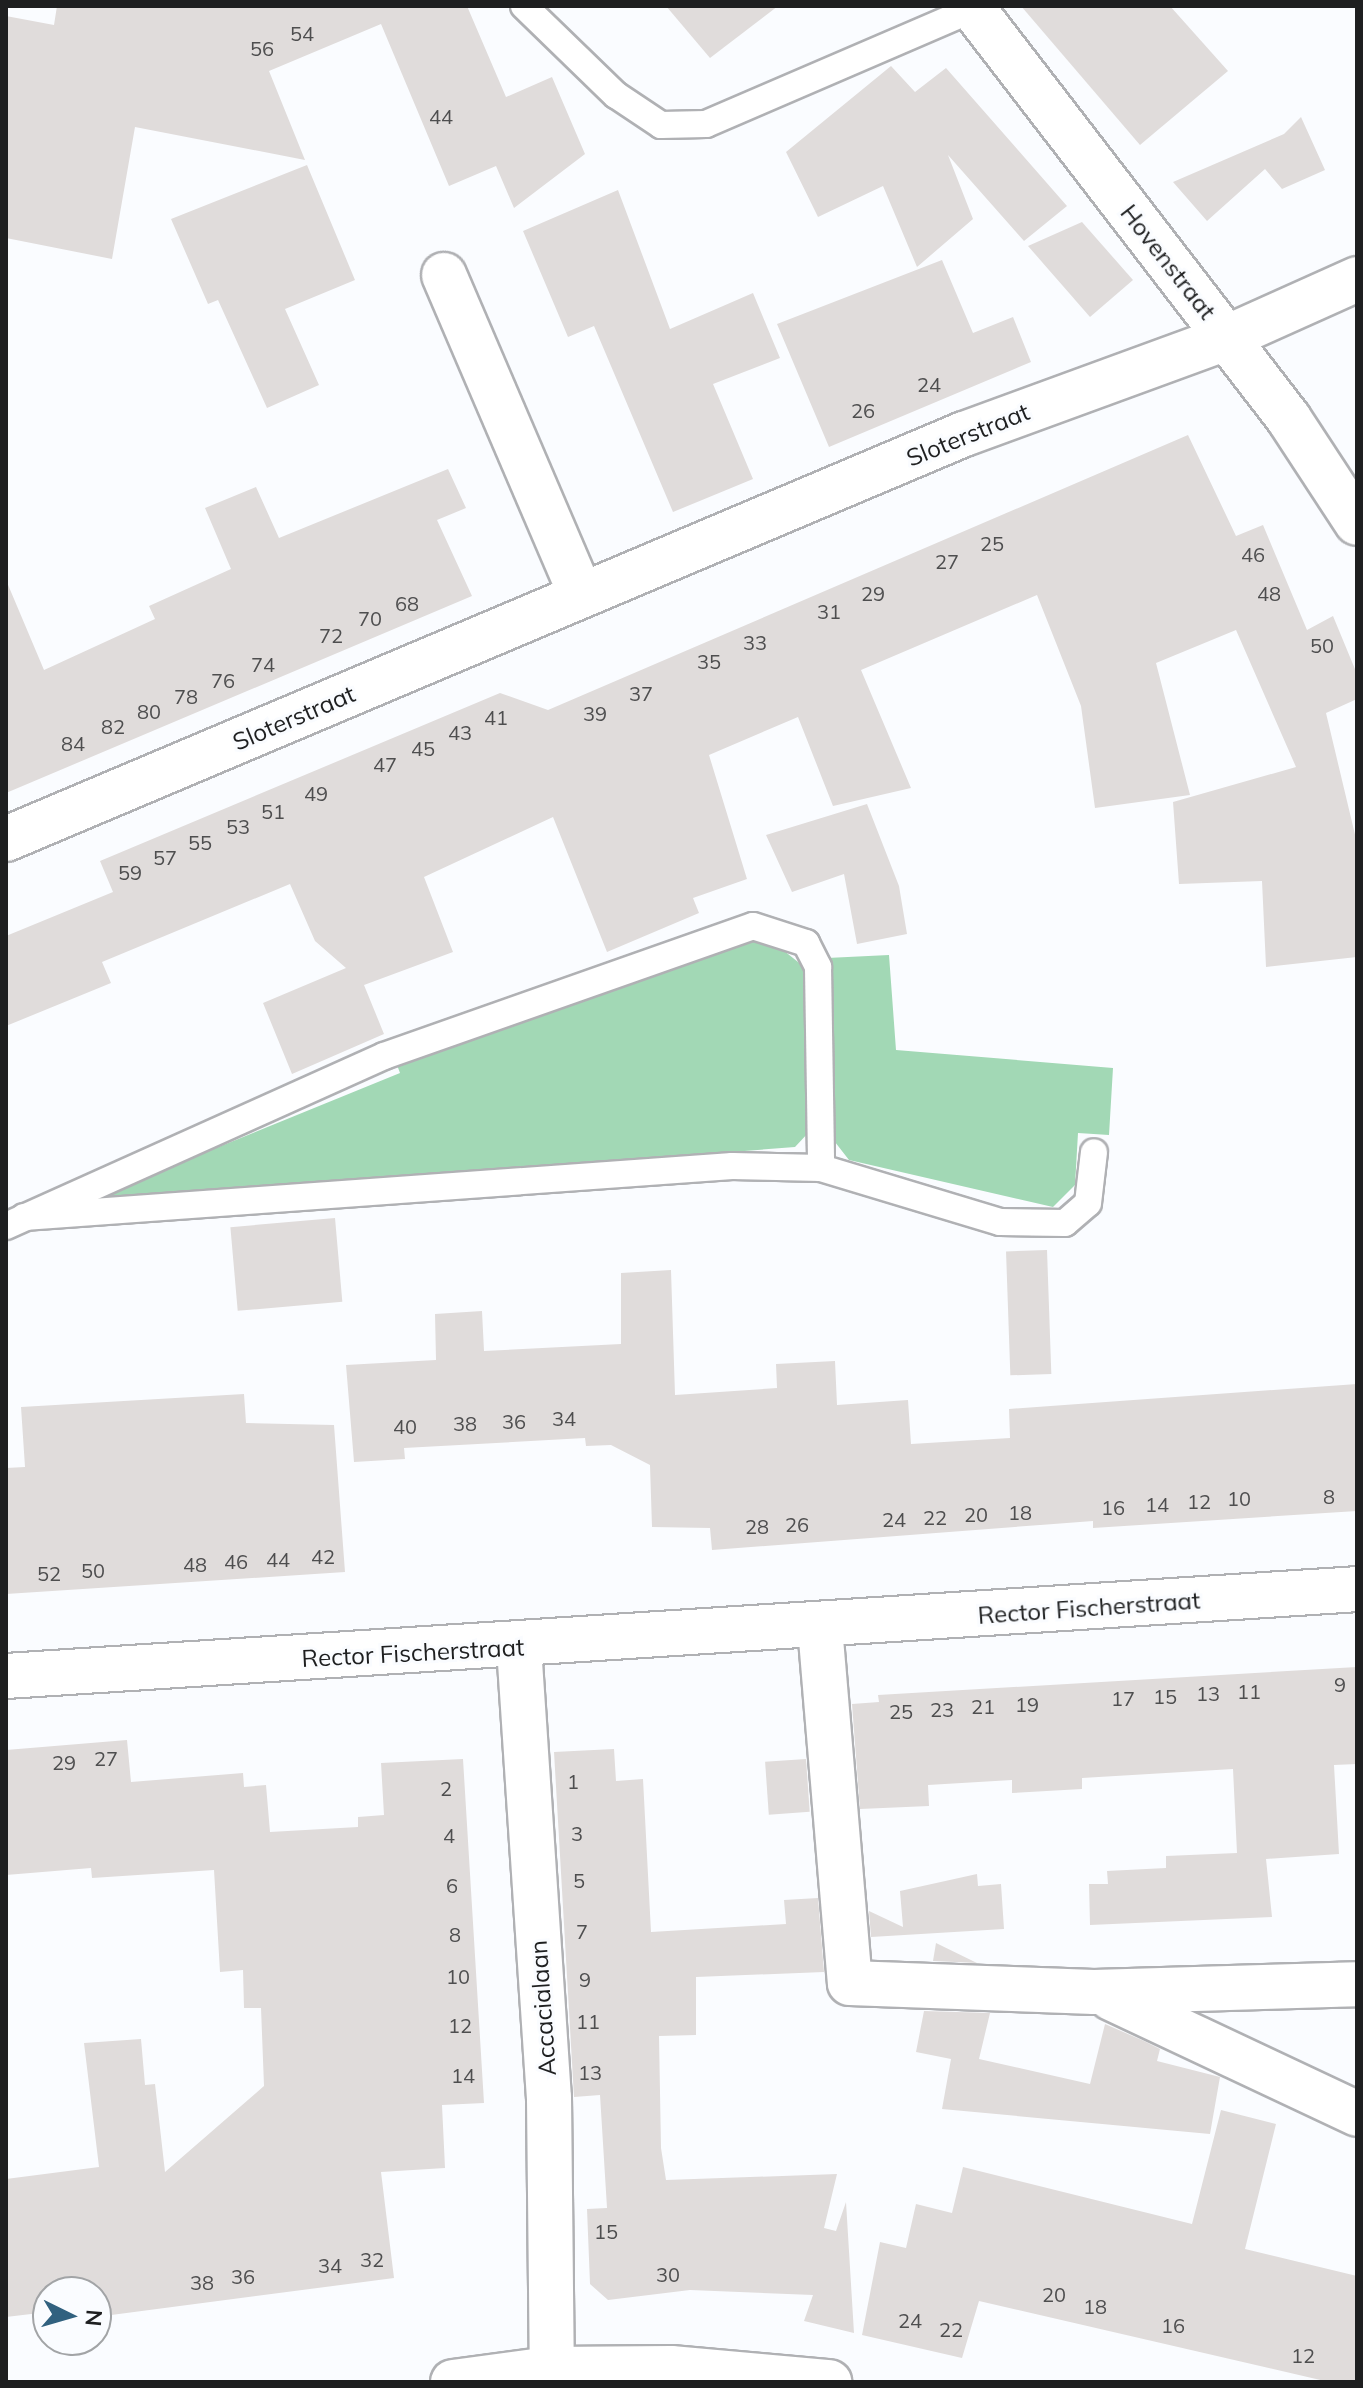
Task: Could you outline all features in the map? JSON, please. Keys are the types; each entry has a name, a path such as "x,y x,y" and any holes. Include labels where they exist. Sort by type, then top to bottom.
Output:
{"street":[{"name":"Hovenstraat","path":"972,7 1226,338 1357,523"},
{"path":"444,275 581,595"},
{"name":"Sloterstraat","path":"6,839 964,434 1226,338 1357,279"},
{"name":"Rector Fischerstraat","path":"6,1676 519,1647 1357,1589"},
{"path":"820,1627 850,1983 1094,1992 1357,1984"},
{"name":"Accacialaan","path":"519,1647 549,2098 551,2376"},
{"path":"1094,1992 1357,2114"},
{"path":"453,2382 671,2368 829,2382"}],"lane":[{"path":"524,6 616,95 661,125 706,124 972,7"},
{"path":"15,1222 384,1056 753,926 806,943 818,967 821,1168"},
{"path":"15,1222 732,1166 821,1168 1000,1222 1065,1223 1088,1203 1094,1152"}],"green space":[{"path":"742,941 773,942 803,966 809,1132 795,1147 84,1202 400,1073 397,1065"},
{"path":"889,955 896,1050 1113,1068 1109,1135 1078,1133 1075,1185 1053,1207 849,1160 835,1142 827,958"}],"building":[{"path":"57,6 467,6 506,97 552,77 585,154 514,208 496,166 449,186 381,24 269,71 305,160 135,127 112,259 6,238 6,16 54,25"},
{"path":"666,6 778,6 710,58"},
{"path":"1021,6 1170,6 1228,71 1140,145"},
{"path":"891,66 915,92 946,68 1067,206 1024,241 948,155 973,219 917,267 883,186 818,217 786,152"},
{"path":"1301,117 1325,170 1282,189 1265,169 1207,221 1173,182 1284,134"},
{"path":"307,165 355,280 285,309 319,385 267,408 218,300 208,304 171,219"},
{"path":"618,190 670,329 753,293 780,358 713,384 753,479 673,512 594,326 568,337 523,231"},
{"path":"1082,222 1133,280 1090,317 1028,246"},
{"path":"942,260 973,333 1013,317 1031,362 829,447 777,324"},
{"path":"1188,435 1236,536 1263,525 1307,630 1333,616 1357,674 1357,699 1326,713 1357,843 1357,957 1266,967 1262,881 1179,884 1173,802 1296,767 1236,630 1156,663 1190,795 1095,808 1081,706 1037,595 861,670 911,788 833,806 798,717 709,755 747,879 693,898 699,913 607,952 553,817 424,877 453,952 364,985 384,1034 292,1074 263,1003 346,968 315,941 290,884 102,962 111,983 6,1026 6,936 113,892 100,861 500,693 548,710"},
{"path":"448,469 466,508 437,520 472,596 6,793 6,580 44,670 155,619 149,606 231,569 205,508 256,487 279,538"},
{"path":"867,804 899,886 907,934 857,944 844,874 792,892 766,835"},
{"path":"335,1218 342,1302 238,1311 230,1227"},
{"path":"1047,1250 1051,1374 1010,1375 1006,1251"},
{"path":"671,1270 675,1395 777,1388 776,1364 835,1361 837,1405 908,1400 911,1444 1010,1438 1009,1409 1357,1384 1357,1511 1093,1528 1093,1521 712,1550 710,1528 652,1527 650,1465 611,1445 586,1446 585,1438 404,1448 405,1459 354,1462 346,1365 436,1360 435,1314 482,1311 484,1351 621,1344 621,1273"},
{"path":"244,1394 246,1423 334,1425 345,1572 6,1594 6,1468 25,1467 21,1407"},
{"path":"1357,1667 1357,1764 1334,1765 1339,1854 1266,1859 1272,1917 1090,1925 1089,1884 1108,1884 1107,1871 1166,1868 1166,1856 1237,1853 1233,1769 1082,1778 1082,1789 1012,1793 1012,1780 928,1785 929,1806 860,1809 852,1704 879,1702 878,1695"},
{"path":"127,1740 131,1782 243,1773 244,1787 266,1785 270,1832 358,1827 358,1817 384,1815 381,1763 463,1759 484,2103 442,2105 445,2168 381,2172 394,2278 112,2315 112,2276 32,2276 32,2314 6,2317 6,2179 99,2167 84,2043 141,2039 145,2085 155,2084 165,2172 264,2086 261,2008 244,2008 243,1970 220,1972 214,1870 92,1878 91,1868 6,1875 6,1750"},
{"path":"614,1749 616,1781 643,1779 651,1932 786,1924 784,1900 818,1898 824,1972 696,1977 696,2035 659,2036 661,2148 666,2180 837,2174 824,2228 836,2231 846,2202 854,2333 804,2321 813,2295 690,2290 608,2300 590,2284 587,2209 607,2208 600,2095 574,2097 554,1752"},
{"path":"806,1759 810,1812 769,1815 765,1762"},
{"path":"977,1874 978,1886 1001,1884 1004,1929 871,1937 869,1911 903,1927 900,1891"},
{"path":"936,1943 977,1963 933,1961"},
{"path":"924,2011 990,2013 979,2059 1090,2084 1105,2024 1160,2049 1157,2061 1220,2077 1210,2134 942,2109 951,2059 916,2052"},
{"path":"1221,2110 1276,2124 1245,2249 1357,2276 1357,2382 1329,2382 979,2301 962,2358 862,2335 880,2242 906,2248 916,2204 952,2213 963,2167 1192,2224"}]}
